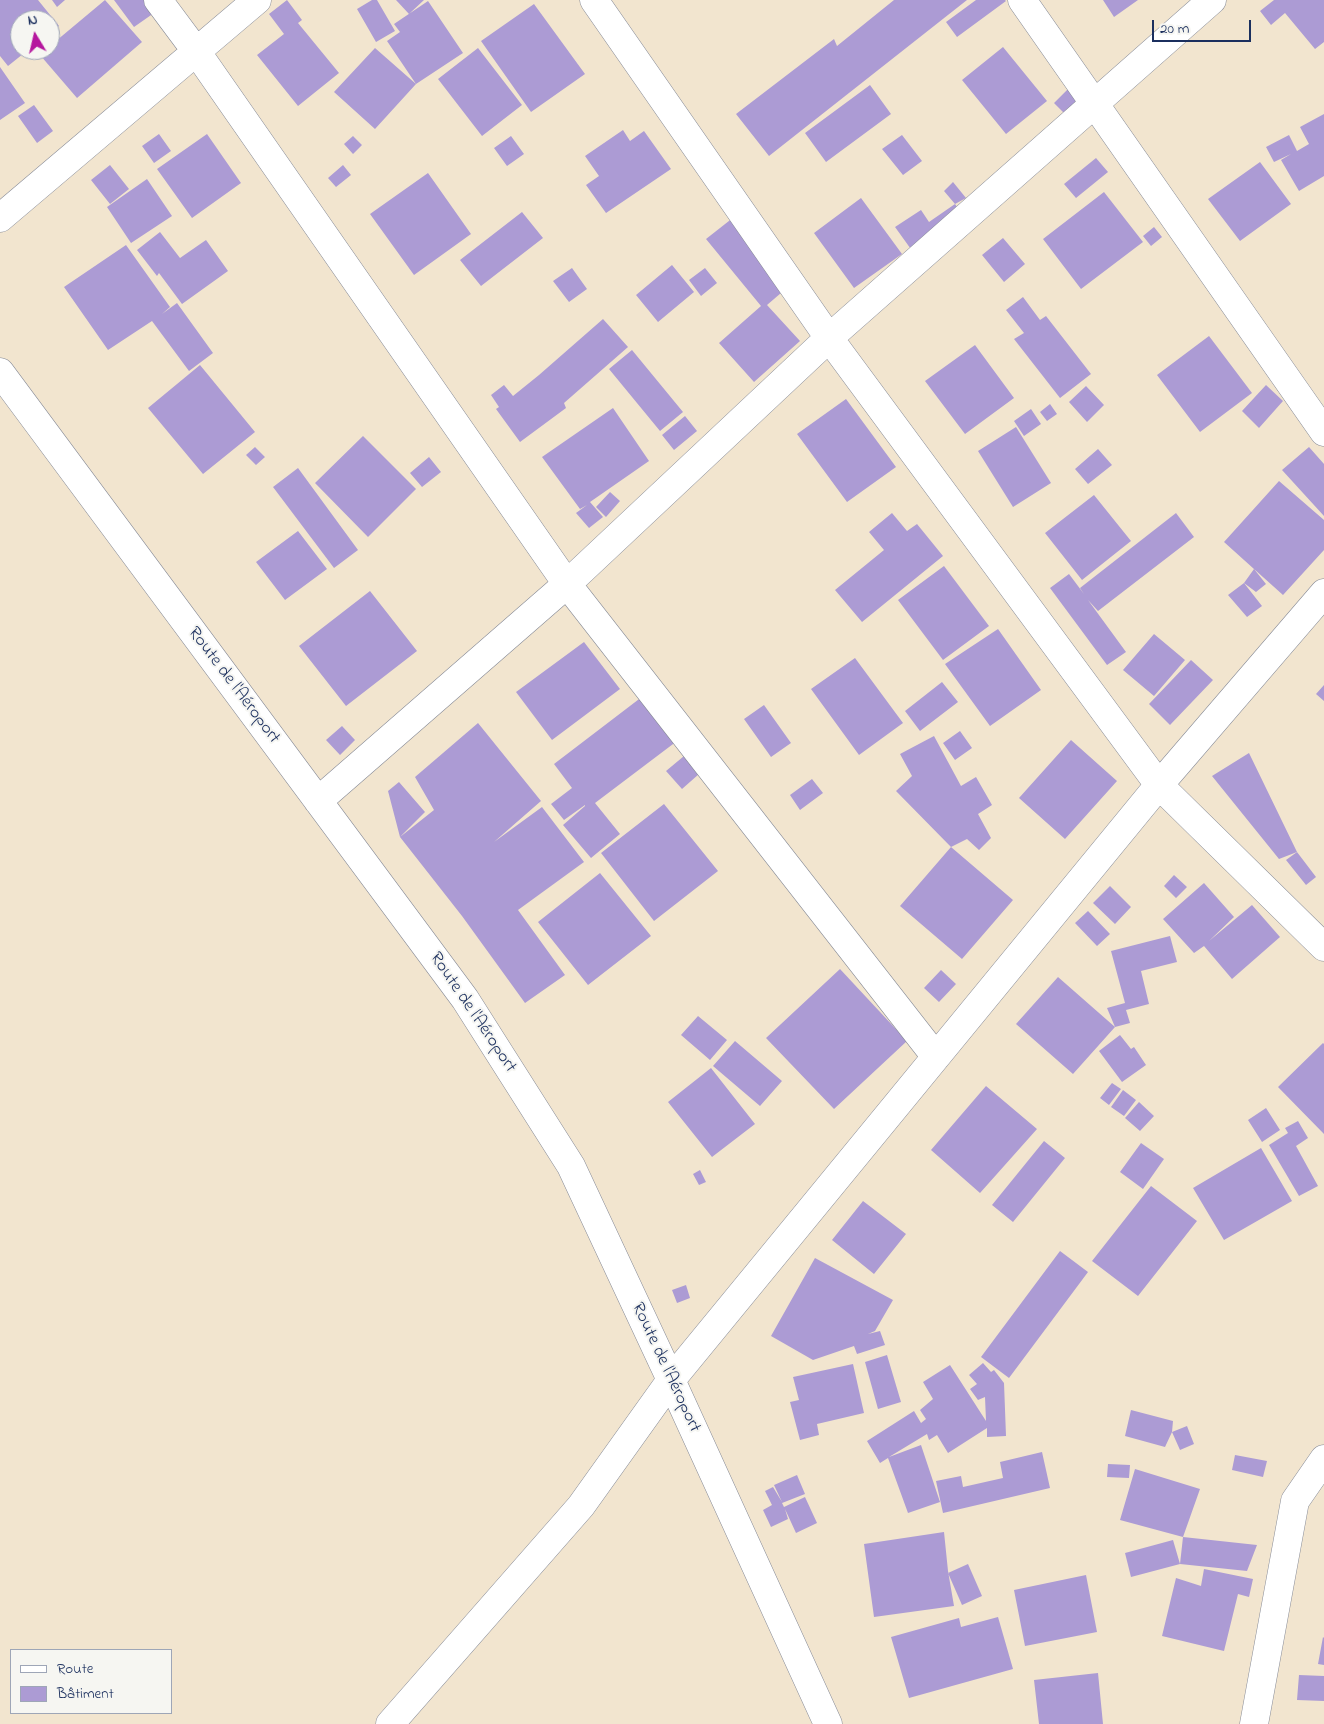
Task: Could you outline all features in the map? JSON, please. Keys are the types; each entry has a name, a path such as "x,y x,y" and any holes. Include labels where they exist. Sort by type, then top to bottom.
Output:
{"street":[{"path":"158,0 196,51 567,584 936,1057"},
{"path":"0,218 256,0"},
{"path":"594,0 829,338 1159,786 1324,947"},
{"path":"1022,0 1324,432"},
{"path":"318,800 567,584 829,338 1212,0"},
{"name":"Route de l'Aéroport","path":"0,372 465,998 572,1166 828,1724"},
{"path":"390,1724 581,1506 671,1380 1159,786 1324,593"},
{"path":"1254,1724 1296,1502 1324,1459"}],"building":[{"path":"0,0 38,0 46,10 10,10 10,60 16,60 8,66 0,56"},
{"path":"52,0 65,0 57,7"},
{"path":"105,0 142,42 77,98 44,60 60,60 60,38"},
{"path":"114,0 144,0 154,13 134,27"},
{"path":"287,0 302,20 298,23 339,73 298,106 257,55 284,34 269,14"},
{"path":"372,0 377,0 395,31 376,42 357,9"},
{"path":"396,0 424,0 409,14"},
{"path":"894,0 967,0 769,156 736,114 834,39 837,46"},
{"path":"976,0 1006,1 957,37 946,22"},
{"path":"1103,0 1138,0 1114,17"},
{"path":"1274,0 1324,0 1324,42 1315,49 1285,13 1271,25 1260,11"},
{"path":"428,1 463,53 416,84 387,41 400,32 394,24"},
{"path":"534,4 585,74 531,112 481,41"},
{"path":"1003,47 1047,101 1006,134 962,80"},
{"path":"375,48 416,84 375,129 334,92"},
{"path":"478,48 522,105 482,136 438,79"},
{"path":"0,67 25,103 0,120"},
{"path":"870,85 891,114 826,162 805,133"},
{"path":"1069,88 1080,99 1065,114 1054,103"},
{"path":"34,105 53,131 37,143 18,116"},
{"path":"1324,114 1324,176 1299,191 1281,160 1291,154 1274,162 1266,147 1289,135 1297,151 1309,144 1300,127"},
{"path":"623,130 630,141 644,131 671,169 606,213 586,185 599,176 585,156"},
{"path":"159,134 171,151 154,163 142,146"},
{"path":"207,134 241,183 192,218 157,169"},
{"path":"902,135 922,161 903,175 882,149"},
{"path":"353,136 362,145 353,154 344,144"},
{"path":"511,136 524,154 507,166 494,148"},
{"path":"1096,158 1108,172 1076,198 1064,184"},
{"path":"1260,162 1291,204 1240,241 1208,199"},
{"path":"110,165 129,189 110,204 91,180"},
{"path":"343,165 351,175 336,187 328,178"},
{"path":"428,173 471,234 414,275 370,214"},
{"path":"147,179 172,216 131,243 107,207"},
{"path":"953,182 966,198 955,204 944,191"},
{"path":"1104,192 1143,242 1081,289 1043,239"},
{"path":"861,198 902,254 854,288 814,233"},
{"path":"955,204 964,217 913,252 895,227 921,210 929,222"},
{"path":"522,212 543,238 481,286 460,260"},
{"path":"734,217 788,287 767,305 800,341 754,382 719,343 761,306 706,239"},
{"path":"1154,227 1162,237 1151,246 1143,236"},
{"path":"160,232 180,258 206,240 228,271 182,304 159,273 157,276 137,250"},
{"path":"1003,238 1025,264 1004,282 982,255"},
{"path":"126,245 170,307 162,314 177,303 213,353 189,371 152,321 108,350 64,287"},
{"path":"672,265 694,292 658,322 636,295"},
{"path":"572,268 587,289 569,302 553,281"},
{"path":"705,268 717,283 701,296 689,280"},
{"path":"1023,297 1040,320 1046,316 1091,374 1060,398 1014,339 1024,333 1006,310"},
{"path":"603,319 628,347 564,403 566,408 520,442 496,409 499,407 491,395 504,385 513,396"},
{"path":"1209,336 1252,393 1200,432 1157,375"},
{"path":"975,345 1014,398 965,434 925,381"},
{"path":"632,350 683,412 660,431 609,369"},
{"path":"200,365 255,432 203,474 148,408"},
{"path":"1266,385 1283,401 1259,428 1242,411"},
{"path":"1086,386 1104,405 1087,422 1069,402"},
{"path":"846,399 896,467 847,502 797,434"},
{"path":"1050,404 1057,414 1047,421 1040,412"},
{"path":"613,408 649,461 590,502 603,517 589,528 576,513 587,505 580,509 542,457"},
{"path":"1031,409 1041,424 1024,436 1014,421"},
{"path":"685,416 697,431 674,450 662,435"},
{"path":"1016,427 1051,483 1013,507 978,451"},
{"path":"363,436 416,489 368,537 315,483"},
{"path":"255,447 265,457 256,465 246,455"},
{"path":"1309,447 1324,464 1324,516 1282,470"},
{"path":"1098,449 1112,465 1088,484 1075,469"},
{"path":"429,457 441,472 422,487 410,473"},
{"path":"298,468 358,550 334,568 273,487"},
{"path":"1279,481 1324,520 1324,550 1283,595 1224,542"},
{"path":"610,492 620,501 606,517 596,507"},
{"path":"1094,495 1131,541 1082,580 1045,533"},
{"path":"892,513 907,531 917,524 943,556 862,622 835,590 884,550 869,532"},
{"path":"1176,513 1194,537 1098,611 1088,600 1126,652 1107,665 1050,588 1069,574 1084,594 1080,588"},
{"path":"298,531 327,569 285,600 256,562"},
{"path":"944,566 989,626 943,660 898,600"},
{"path":"1254,569 1266,584 1256,592 1244,583"},
{"path":"1244,583 1262,606 1247,617 1228,595"},
{"path":"370,591 417,651 346,706 299,646"},
{"path":"998,629 1041,690 990,726 945,664"},
{"path":"1154,634 1185,660 1154,696 1123,670"},
{"path":"584,642 620,689 552,740 516,692"},
{"path":"855,658 903,723 859,755 811,689"},
{"path":"1191,660 1213,680 1170,725 1149,704"},
{"path":"942,682 958,702 920,731 905,711"},
{"path":"1324,685 1324,701 1316,694"},
{"path":"647,693 681,738 595,803 620,834 591,858 563,825 585,805 564,820 551,804 572,788 554,764"},
{"path":"764,705 791,743 771,757 744,719"},
{"path":"478,723 541,801 494,842 542,807 584,862 518,910 565,975 525,1003 462,916 400,837 434,810 415,777"},
{"path":"342,726 355,740 340,755 326,740"},
{"path":"960,731 972,748 955,760 943,743"},
{"path":"934,736 961,786 976,777 992,805 978,814 991,838 979,850 967,839 951,847 896,791 912,776 900,754"},
{"path":"1071,740 1117,781 1065,839 1019,798"},
{"path":"1249,753 1297,852 1279,859 1212,776"},
{"path":"684,756 699,774 682,789 666,771"},
{"path":"812,779 823,793 800,810 790,795"},
{"path":"399,782 425,812 400,837 388,791"},
{"path":"664,804 718,871 654,921 601,853"},
{"path":"951,847 1013,900 962,959 900,906"},
{"path":"1297,852 1316,877 1306,885 1286,860"},
{"path":"600,873 651,936 588,985 538,922"},
{"path":"1174,875 1187,887 1176,898 1164,886"},
{"path":"1204,883 1234,917 1209,941 1252,905 1280,937 1232,979 1204,946 1194,953 1163,919"},
{"path":"1110,886 1131,907 1115,924 1093,903"},
{"path":"1088,911 1110,934 1097,946 1075,923"},
{"path":"1170,936 1177,962 1141,971 1149,1004 1126,1010 1130,1023 1115,1027 1107,1008 1125,1003 1111,951"},
{"path":"840,969 907,1041 834,1109 766,1038"},
{"path":"941,970 956,984 939,1002 924,988"},
{"path":"1058,977 1115,1027 1073,1074 1016,1024"},
{"path":"698,1016 727,1040 710,1060 681,1035"},
{"path":"1120,1035 1131,1049 1134,1047 1146,1065 1122,1082 1099,1051"},
{"path":"735,1041 782,1081 760,1106 713,1066"},
{"path":"1324,1044 1324,1134 1278,1087"},
{"path":"711,1068 755,1124 712,1157 668,1102"},
{"path":"1112,1083 1121,1089 1109,1105 1100,1098"},
{"path":"986,1086 1037,1129 980,1193 931,1150"},
{"path":"1123,1090 1136,1100 1124,1116 1111,1107"},
{"path":"1139,1102 1154,1116 1140,1131 1125,1118"},
{"path":"1266,1108 1280,1130 1262,1142 1248,1120"},
{"path":"1298,1121 1308,1138 1296,1146 1318,1186 1299,1196 1269,1145 1288,1133 1285,1128"},
{"path":"1044,1141 1065,1158 1013,1222 992,1205"},
{"path":"1141,1143 1164,1159 1143,1189 1120,1172"},
{"path":"1261,1148 1292,1201 1224,1240 1193,1188"},
{"path":"700,1170 706,1182 699,1185 693,1174"},
{"path":"1151,1186 1197,1221 1138,1296 1092,1261"},
{"path":"863,1201 906,1234 874,1274 832,1240"},
{"path":"1060,1251 1088,1272 1009,1378 981,1357"},
{"path":"815,1258 893,1300 875,1331 868,1334 880,1331 885,1345 857,1354 854,1346 813,1360 771,1336"},
{"path":"686,1285 690,1298 677,1303 672,1290"},
{"path":"887,1355 901,1402 878,1409 865,1362"},
{"path":"983,1363 991,1372 994,1370 1004,1383 1006,1436 987,1437 987,1428 948,1453 937,1435 929,1440 927,1434 889,1457 921,1445 940,1502 908,1513 888,1458 880,1463 867,1441 914,1411 921,1423 926,1419 920,1410 933,1399 923,1382 950,1365 986,1421 985,1397 978,1400 970,1389 977,1384 969,1375"},
{"path":"853,1364 864,1413 817,1424 819,1435 800,1440 790,1402 799,1400 793,1377"},
{"path":"1131,1410 1173,1421 1172,1432 1165,1447 1125,1436"},
{"path":"1187,1426 1194,1444 1180,1450 1172,1432"},
{"path":"1042,1452 1050,1488 943,1513 936,1481 961,1476 963,1487 1003,1478 1000,1462"},
{"path":"1235,1455 1267,1461 1263,1477 1232,1470"},
{"path":"1108,1464 1130,1465 1129,1478 1107,1477"},
{"path":"1135,1469 1200,1489 1183,1537 1120,1520"},
{"path":"797,1475 805,1494 782,1503 784,1507 805,1497 817,1523 796,1533 785,1509 788,1519 771,1527 763,1510 772,1505 765,1491 773,1487 782,1502 774,1485"},
{"path":"944,1532 954,1606 874,1617 864,1544"},
{"path":"1183,1537 1257,1545 1247,1571 1180,1564"},
{"path":"1173,1540 1180,1564 1131,1577 1125,1553"},
{"path":"968,1564 982,1596 962,1605 948,1573"},
{"path":"1204,1569 1253,1579 1249,1597 1238,1594 1224,1651 1162,1636 1176,1578 1201,1586"},
{"path":"1086,1575 1097,1632 1025,1646 1014,1590"},
{"path":"998,1617 1013,1669 909,1698 891,1637 959,1618 961,1627"},
{"path":"1324,1638 1324,1665 1318,1664"},
{"path":"1098,1673 1103,1724 1039,1724 1034,1680"},
{"path":"1299,1675 1324,1676 1324,1701 1297,1700"}]}
